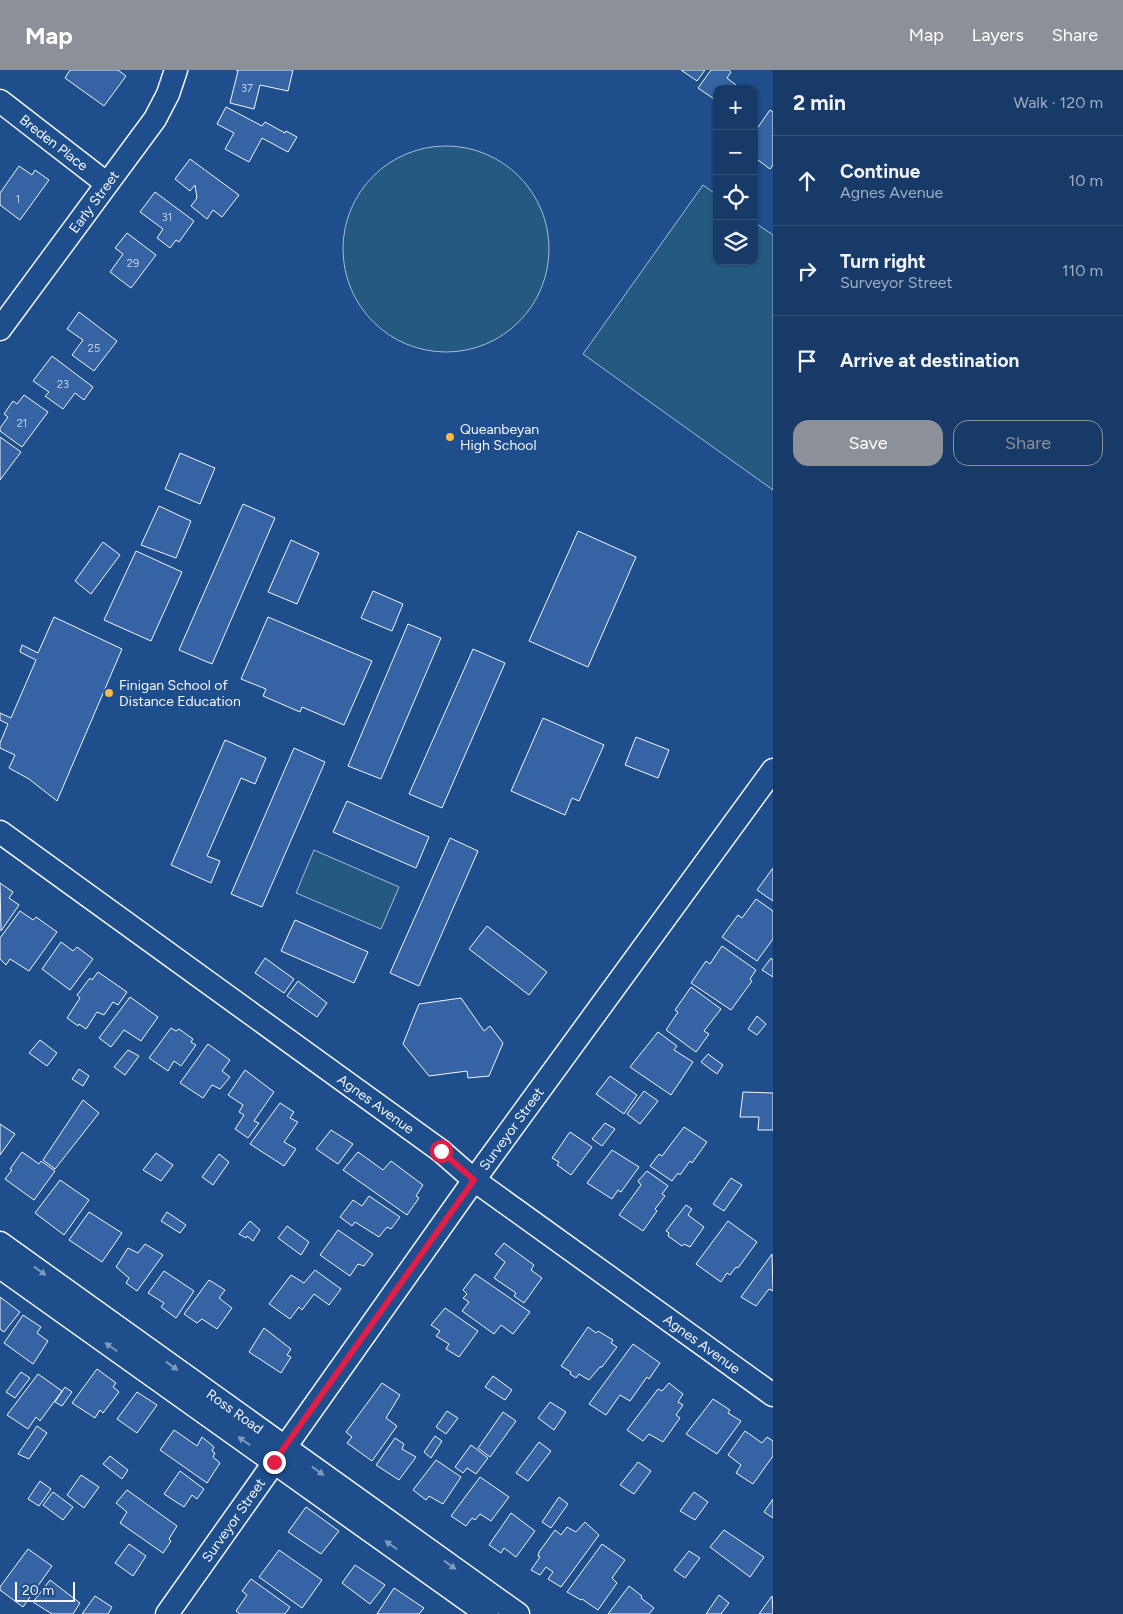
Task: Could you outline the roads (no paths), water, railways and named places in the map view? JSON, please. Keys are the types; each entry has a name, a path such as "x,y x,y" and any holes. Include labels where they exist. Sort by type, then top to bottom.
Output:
{"street":[{"name":"Early Street","path":"0,330 155,119 168,94 176,70"},
{"name":"Breden Place","path":"0,102 106,184"},
{"name":"Surveyor Street","path":"167,1614 474,1180 773,770"},
{"name":"Agnes Avenue","path":"0,832 441,1151 474,1180 773,1395"},
{"name":"Ross Road","path":"0,1243 487,1614"},
{"name":"Ross Road","path":"0,1267 518,1614"}],"place":[{"name":"Queanbeyan High School","path":"450,437"},
{"name":"Finigan School of Distance Education","path":"109,693"}]}
